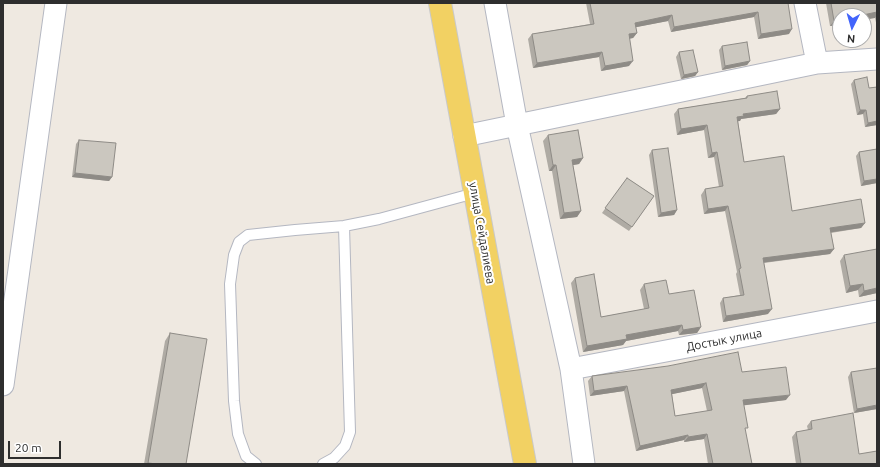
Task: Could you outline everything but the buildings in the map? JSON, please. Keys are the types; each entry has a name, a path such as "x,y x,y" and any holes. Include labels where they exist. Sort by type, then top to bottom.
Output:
{"main road":[{"name":"улица Сейдалиева","path":"440,3 525,464"}],"street":[{"path":"3,385 56,3"},
{"path":"495,3 517,125 571,369 584,464"},
{"path":"805,3 817,63"},
{"path":"464,136 817,63 877,59"},
{"name":"Достык улица","path":"571,369 877,311"}],"lane":[{"path":"256,464 246,456 238,434 234,401 230,284 234,255 239,242 248,235 344,226 475,192"},
{"path":"323,464 334,458 345,446 350,432 344,226"}]}
